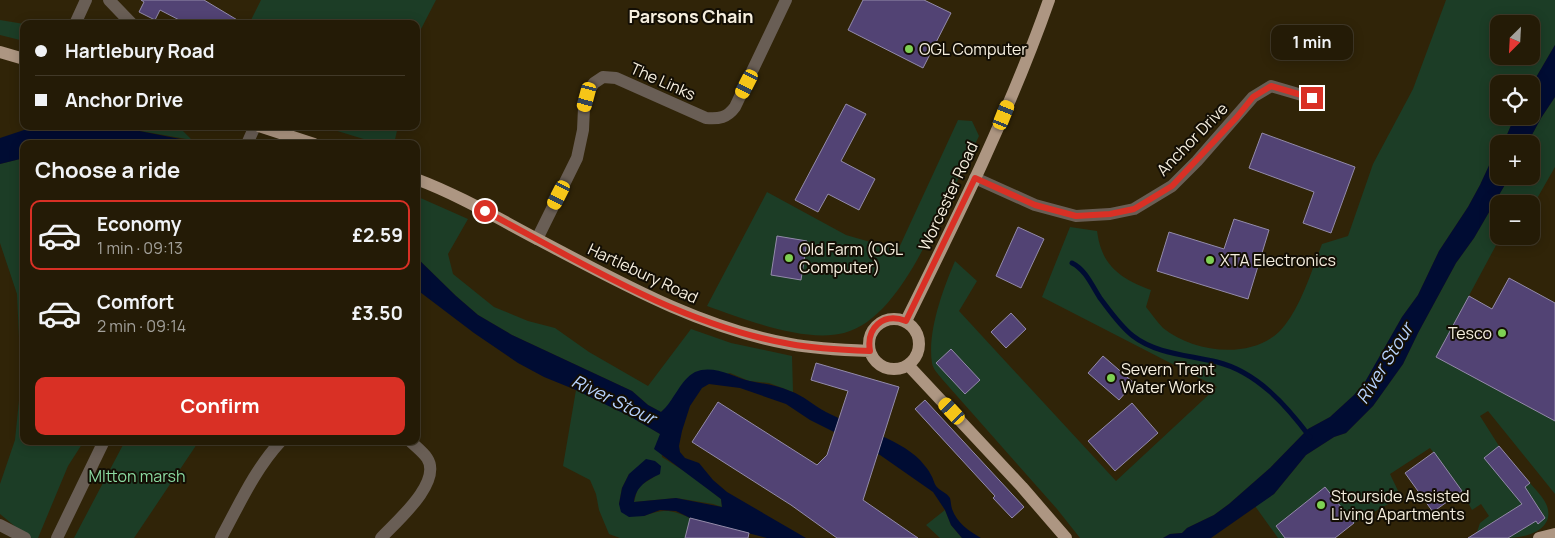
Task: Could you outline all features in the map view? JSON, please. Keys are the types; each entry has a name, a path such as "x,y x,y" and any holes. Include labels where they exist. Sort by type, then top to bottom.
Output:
{"main road":[{"name":"Worcester Road","path":"906,321 975,178 1027,59 1048,0"},
{"path":"0,52 20,58"},
{"path":"270,130 301,140"},
{"name":"Hartlebury Road","path":"420,181 459,198 660,302 714,324 789,344 838,350 870,351"},
{"path":"887,319 906,321 916,330 920,342 917,355 908,365 896,369 882,366 872,358 870,351 869,338 875,326 887,319"},
{"path":"908,365 1022,487 1066,538"},
{"path":"1539,538 1555,534"}],"street":[{"path":"77,20 86,0"},
{"path":"109,0 128,20"},
{"name":"The Links","path":"537,239 577,158 581,143 584,108 589,90 594,83 602,77 616,78 706,118 716,119 725,117 735,107 786,0"},
{"name":"Anchor Drive","path":"975,178 1035,205 1076,216 1110,214 1134,209 1172,186 1237,117 1253,97 1271,86 1312,98"},
{"path":"57,538 102,445"},
{"path":"221,538 252,481 277,445"},
{"path":"381,538 417,500 430,476 428,459 414,445"},
{"path":"0,525 25,538"}],"green space":[{"path":"261,0 436,0 420,31 420,20 251,20"},
{"path":"1446,0 1555,0 1555,45 1537,75 1490,75 1490,125 1511,125 1507,135 1490,135 1490,163 1480,185 1439,251 1418,295 1402,317 1365,382 1330,417 1308,429 1270,468 1229,504 1214,515 1187,528 1182,533 1170,534 1163,538 1080,538 933,367 931,351 934,324 941,297 955,261 977,281 959,311 1116,481 1217,387 1042,297 1070,227 1097,231 1101,248 1110,265 1122,276 1151,290 1146,307 1163,328 1176,337 1192,344 1226,350 1243,349 1273,337 1285,325 1297,307 1322,244 1348,236 1373,164 1413,89"},
{"path":"0,20 20,23 20,40 0,35"},
{"path":"1555,97 1555,167 1539,195 1499,195 1505,185 1540,185 1540,135 1532,135 1537,125 1540,125 1541,118"},
{"path":"958,120 972,121 979,136 913,266 890,301 876,315 861,326 844,333 811,335 774,328 707,306 767,192 846,235 898,250"},
{"path":"135,130 182,130 192,140"},
{"path":"334,130 397,130 395,140 367,140"},
{"path":"20,159 20,359 17,294 0,243 0,164"},
{"path":"420,198 468,219 448,254 453,274 494,307 528,321 555,328 589,352 648,386 691,329 731,343 792,356 793,392 769,383 749,381 730,373 678,391 669,405 661,412 648,405 632,391 512,335 478,315 420,261"},
{"path":"1490,210 1490,245 1496,245 1436,357 1555,421 1555,494 1488,411 1480,416 1499,446 1485,458 1515,495 1530,483 1547,506 1547,521 1537,531 1515,538 1508,538 1544,516 1532,498 1477,532 1480,523 1489,516 1481,504 1472,510 1462,491 1430,448 1390,474 1401,497 1354,523 1325,487 1276,526 1285,538 1278,538 1255,506 1274,494 1306,455 1334,437 1346,433 1373,406 1403,364 1456,263 1474,238"},
{"path":"576,390 632,417 660,434 662,457 695,478 721,499 722,507 676,498 634,502 638,487 660,473 629,474 622,488 619,504 644,516 667,511 690,518 685,538 620,538 609,534 590,480 563,466"},
{"path":"20,391 20,445 81,445 68,466 38,538 29,538 0,514 0,484 15,440"},
{"name":"MItton marsh","path":"123,445 196,445 134,538 74,538"},
{"path":"945,510 951,525 962,538 940,538 926,525"}],"water":[{"path":"1555,45 1555,97 1540,120 1540,75 1537,75"},
{"path":"1511,125 1537,125 1532,135 1507,135"},
{"path":"24,130 134,130 185,140 20,140 20,159 0,164 0,138"},
{"name":"River Stour","path":"1490,163 1490,185 1505,185 1499,195 1490,195 1490,210 1474,238 1456,263 1403,364 1373,406 1346,433 1334,437 1306,455 1274,494 1211,538 1163,538 1170,534 1182,533 1187,528 1214,515 1229,504 1270,468 1308,429 1330,417 1354,395 1365,382 1402,317 1418,295 1439,251 1480,185"},
{"name":"River Stour","path":"420,261 478,315 512,335 632,391 648,405 661,412 685,380 695,372 709,369 750,381 780,387 795,393 826,412 888,439 911,452 929,471 936,486 950,498 952,509 960,522 981,538 962,538 951,525 945,510 933,492 880,455 810,420 786,404 740,388 709,384 702,388 690,406 682,431 679,446 680,452 685,458 699,463 713,480 727,492 806,538 767,538 690,518 676,511 660,510 644,516 629,517 621,512 619,504 622,488 629,474 646,459 655,461 661,466 660,474 647,481 640,488 634,502 676,498 722,507 721,499 654,449 660,434 631,417 518,363 474,333 420,292"}],"building":[{"path":"141,0 204,0 237,20 179,20 160,10 155,20 139,12 144,2"},
{"name":"OGL Computer","path":"863,0 924,0 951,13 923,68 848,30"},
{"path":"846,104 866,114 841,161 875,179 859,210 828,194 818,212 795,200"},
{"path":"1262,133 1355,167 1331,233 1303,223 1314,192 1249,168"},
{"name":"XTA Electronics","path":"1234,219 1269,230 1248,299 1157,271 1169,232 1224,249"},
{"path":"1018,227 1044,239 1021,288 996,276"},
{"name":"Old Farm (OGL Computer)","path":"777,236 807,241 801,280 771,275"},
{"name":"Tesco","path":"1509,278 1555,303 1555,421 1436,357 1469,296 1492,309"},
{"path":"1011,313 1026,329 1006,348 991,332"},
{"path":"951,349 980,380 965,394 936,363"},
{"name":"Severn Trent Water Works","path":"1103,356 1134,383 1119,400 1088,373"},
{"path":"816,363 899,387 863,500 918,538 837,538 791,505 692,442 718,402 817,465 827,455 848,391 811,380"},
{"path":"925,400 1024,507 1012,518 993,498 995,496 915,409"},
{"path":"1132,403 1158,433 1115,471 1088,441"},
{"path":"1499,446 1530,483 1525,487 1545,518 1538,524 1536,521 1508,538 1468,538 1522,504 1484,458"},
{"path":"1434,452 1462,491 1433,512 1405,473"},
{"name":"Stourside Assisted Living Apartments","path":"1325,487 1354,523 1335,538 1285,538 1276,526"},
{"path":"690,518 749,533 748,538 685,538"}],"waterway":[{"path":"1072,263 1085,274 1111,313 1133,336 1152,347 1217,362 1245,373 1270,391 1310,437"}],"place":[{"name":"OGL Computer","path":"909,49"},
{"name":"Old Farm (OGL Computer)","path":"789,258"},
{"name":"XTA Electronics","path":"1210,260"},
{"name":"Tesco","path":"1502,333"},
{"name":"Severn Trent Water Works","path":"1111,378"},
{"name":"Stourside Assisted Living Apartments","path":"1321,505"}],"district":[{"name":"Parsons Chain","path":"691,16"}],"route":[{"path":"485,211 608,277 660,302 714,324 789,344 838,350 870,351 869,338 875,326 887,319 893,318 906,321 975,178 1035,205 1076,216 1110,214 1134,209 1172,186 1197,161 1253,97 1271,86 1312,98"}]}
